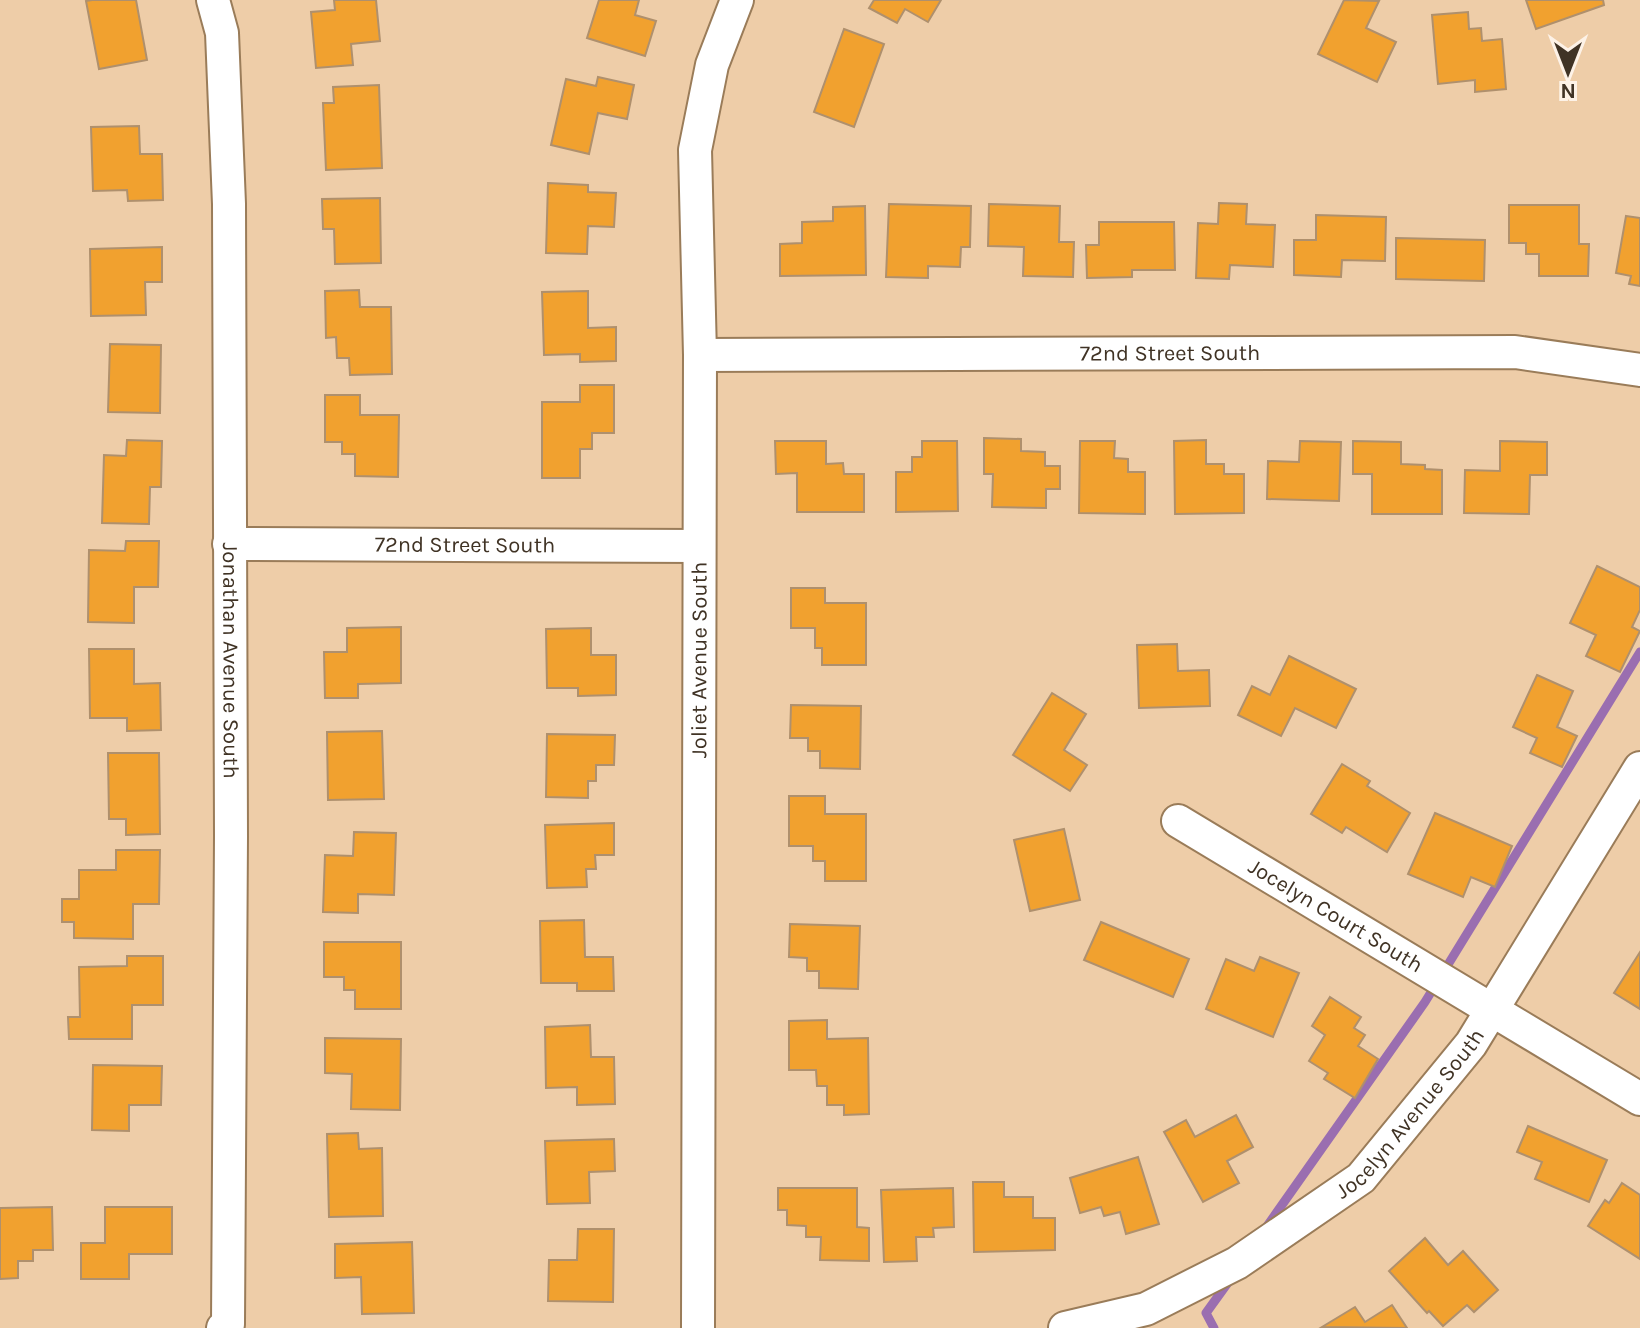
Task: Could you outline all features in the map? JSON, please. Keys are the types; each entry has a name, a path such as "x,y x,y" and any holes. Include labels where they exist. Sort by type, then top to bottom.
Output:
{"street":[{"name":"Jonathan Avenue South","path":"213,0 222,33 229,204 231,852 226,1326"},
{"name":"Joliet Avenue South","path":"698,1328 700,355 695,150 712,65 737,0"},
{"name":"72nd Street South","path":"700,355 1515,352 1640,370"},
{"name":"72nd Street South","path":"229,544 699,546"},
{"name":"Jocelyn Avenue South","path":"1065,1328 1146,1309 1224,1270 1361,1178 1471,1044 1640,768"},
{"name":"Jocelyn Court South","path":"1178,821 1640,1099"}],"building":[{"path":"136,0 147,60 99,69 86,1"},
{"path":"334,0 376,0 380,41 351,44 353,65 316,68 311,12 335,10"},
{"path":"599,0 639,0 635,15 656,21 645,56 587,38"},
{"path":"874,0 941,0 928,22 905,9 897,23 869,8"},
{"path":"1344,0 1379,1 1366,28 1396,42 1377,82 1318,54"},
{"path":"1526,0 1603,0 1604,5 1536,29"},
{"path":"1468,12 1469,29 1481,28 1482,41 1502,39 1506,89 1475,92 1475,80 1438,84 1432,15"},
{"path":"844,29 884,44 854,127 814,112"},
{"path":"598,77 634,85 627,119 598,113 589,154 551,145 566,79 596,86"},
{"path":"379,85 382,168 326,170 323,103 334,103 333,87"},
{"path":"139,126 140,154 162,154 163,200 128,201 127,190 93,191 91,127"},
{"path":"548,183 588,185 588,192 616,193 614,227 588,226 587,254 546,253"},
{"path":"380,198 381,263 335,264 334,229 323,229 322,199"},
{"path":"1219,203 1247,204 1246,224 1275,225 1273,267 1230,265 1229,279 1196,278 1198,223 1218,224"},
{"path":"889,204 971,206 970,247 961,247 960,267 928,266 928,278 886,277"},
{"path":"989,204 1060,206 1059,242 1074,242 1073,277 1023,276 1024,247 988,246"},
{"path":"1509,205 1579,205 1579,244 1589,244 1588,276 1539,276 1539,254 1526,254 1526,243 1509,243"},
{"path":"865,206 866,275 780,276 780,244 802,243 802,222 833,221 833,207"},
{"path":"1316,215 1386,217 1385,261 1342,260 1341,277 1294,275 1294,240 1316,240"},
{"path":"1626,216 1640,218 1640,286 1629,284 1631,276 1616,273"},
{"path":"1099,222 1174,222 1175,270 1132,270 1132,277 1087,278 1086,245 1099,245"},
{"path":"1396,238 1485,240 1484,281 1396,279"},
{"path":"162,247 162,282 145,282 146,315 91,316 90,249"},
{"path":"359,290 360,307 391,307 392,374 350,375 349,358 337,358 336,337 326,338 325,291"},
{"path":"588,291 588,328 616,327 616,361 580,362 580,354 544,355 542,292"},
{"path":"110,344 161,345 160,413 108,412"},
{"path":"580,385 614,385 614,433 592,433 592,449 580,449 580,478 542,478 542,402 580,402"},
{"path":"325,395 360,395 360,415 399,415 398,477 355,476 355,454 342,454 342,442 325,442"},
{"path":"984,438 1021,439 1021,451 1045,452 1045,466 1060,466 1060,489 1046,489 1046,508 992,507 993,474 984,474"},
{"path":"127,440 162,441 161,487 150,487 149,524 102,523 104,455 126,456"},
{"path":"1206,440 1206,464 1224,464 1224,474 1244,474 1244,513 1175,514 1174,441"},
{"path":"775,441 826,441 826,464 843,463 844,474 864,474 864,512 797,512 797,473 776,474"},
{"path":"922,441 957,441 958,511 896,512 896,472 912,472 912,457 922,457"},
{"path":"1080,441 1115,441 1114,458 1128,459 1128,472 1145,472 1145,514 1079,513"},
{"path":"1300,441 1341,442 1339,501 1267,499 1268,461 1299,462"},
{"path":"1353,441 1401,442 1401,464 1425,465 1425,469 1442,470 1442,514 1372,514 1372,474 1353,474"},
{"path":"1500,441 1547,442 1547,475 1530,475 1529,514 1464,513 1465,470 1500,471"},
{"path":"126,541 159,541 158,587 134,587 134,623 88,622 89,550 125,551"},
{"path":"1597,566 1640,587 1640,610 1632,627 1640,631 1620,672 1586,656 1596,635 1570,623"},
{"path":"791,588 825,588 825,603 866,603 866,665 822,665 822,648 815,648 815,628 791,628"},
{"path":"401,627 401,683 358,684 358,698 325,698 324,652 347,652 347,628"},
{"path":"591,628 591,655 616,655 616,695 578,696 578,688 547,688 546,629"},
{"path":"1177,644 1178,671 1209,670 1210,706 1139,708 1137,645"},
{"path":"89,649 134,649 134,684 160,683 161,730 127,731 127,718 90,718"},
{"path":"1289,656 1356,689 1336,728 1295,708 1281,736 1238,715 1252,686 1270,695"},
{"path":"1537,675 1573,691 1557,727 1577,736 1562,767 1530,753 1537,738 1513,727"},
{"path":"1052,693 1086,714 1064,750 1087,765 1070,791 1013,755"},
{"path":"791,705 861,706 860,769 820,768 820,751 808,751 808,738 790,738"},
{"path":"382,731 384,799 328,800 327,732"},
{"path":"547,734 615,735 614,765 596,765 596,781 588,781 588,798 546,797"},
{"path":"108,753 159,753 160,834 126,835 126,819 109,819"},
{"path":"1342,764 1370,781 1367,786 1410,813 1387,852 1346,827 1342,833 1311,814"},
{"path":"789,796 825,796 825,814 866,814 866,881 825,881 825,861 813,861 813,846 789,846"},
{"path":"1435,813 1512,846 1495,887 1471,877 1463,897 1408,874"},
{"path":"614,823 614,855 595,855 596,869 586,869 587,887 547,888 545,825"},
{"path":"1064,829 1080,900 1030,911 1014,840"},
{"path":"354,832 396,833 394,895 358,894 358,913 323,912 325,855 353,856"},
{"path":"116,850 160,850 159,904 133,904 133,939 74,938 74,922 62,922 62,899 79,899 79,870 116,870"},
{"path":"584,920 585,957 613,957 614,991 577,991 577,983 541,983 540,921"},
{"path":"1101,922 1189,959 1173,997 1084,960"},
{"path":"790,924 860,926 858,989 819,988 819,971 807,971 807,958 789,957"},
{"path":"324,942 401,942 401,1009 355,1009 355,990 344,990 344,977 324,977"},
{"path":"1640,952 1640,1009 1614,993"},
{"path":"127,956 163,956 163,1005 132,1005 132,1039 69,1039 68,1017 80,1017 79,967 127,966"},
{"path":"1260,957 1299,973 1273,1037 1206,1009 1226,959 1254,971"},
{"path":"1330,997 1361,1017 1354,1028 1365,1035 1358,1046 1378,1059 1355,1098 1324,1079 1328,1073 1309,1061 1325,1035 1312,1026"},
{"path":"827,1020 827,1039 868,1038 869,1114 844,1115 844,1105 827,1105 827,1086 817,1086 816,1070 789,1070 789,1021"},
{"path":"590,1025 591,1057 614,1057 615,1104 577,1105 577,1087 546,1088 545,1027"},
{"path":"325,1038 401,1039 400,1110 351,1109 352,1074 325,1073"},
{"path":"93,1065 162,1066 161,1105 129,1105 129,1131 92,1130"},
{"path":"1236,1115 1253,1147 1227,1161 1239,1183 1203,1202 1164,1132 1186,1120 1195,1137"},
{"path":"1528,1126 1607,1160 1589,1202 1535,1179 1542,1162 1517,1152"},
{"path":"358,1133 359,1149 382,1148 383,1216 329,1217 327,1134"},
{"path":"614,1139 615,1171 589,1172 590,1203 547,1204 545,1141"},
{"path":"1138,1157 1159,1224 1126,1234 1120,1212 1104,1216 1101,1207 1080,1213 1070,1178"},
{"path":"973,1182 1004,1182 1004,1197 1033,1197 1033,1218 1055,1218 1055,1250 974,1252"},
{"path":"1622,1183 1640,1195 1640,1259 1588,1226 1605,1200 1609,1203"},
{"path":"778,1188 857,1188 857,1227 869,1228 869,1261 820,1260 821,1237 806,1237 806,1226 787,1225 787,1210 778,1210"},
{"path":"953,1188 954,1227 933,1228 934,1237 916,1237 917,1261 884,1262 881,1190"},
{"path":"52,1207 53,1250 33,1250 33,1261 18,1261 18,1278 0,1279 0,1208"},
{"path":"105,1207 172,1207 172,1254 129,1254 129,1279 81,1279 81,1243 105,1243"},
{"path":"578,1229 614,1229 613,1302 548,1301 549,1260 577,1260"},
{"path":"1425,1238 1448,1265 1463,1251 1498,1290 1474,1312 1467,1305 1443,1326 1389,1271"},
{"path":"412,1242 414,1313 362,1314 361,1277 335,1278 335,1244"},
{"path":"1392,1305 1407,1328 1322,1327 1355,1307 1365,1322"}],"waterway":[{"path":"1265,1229 1425,1002 1640,652"},
{"path":"1214,1328 1206,1313 1232,1277"}]}
